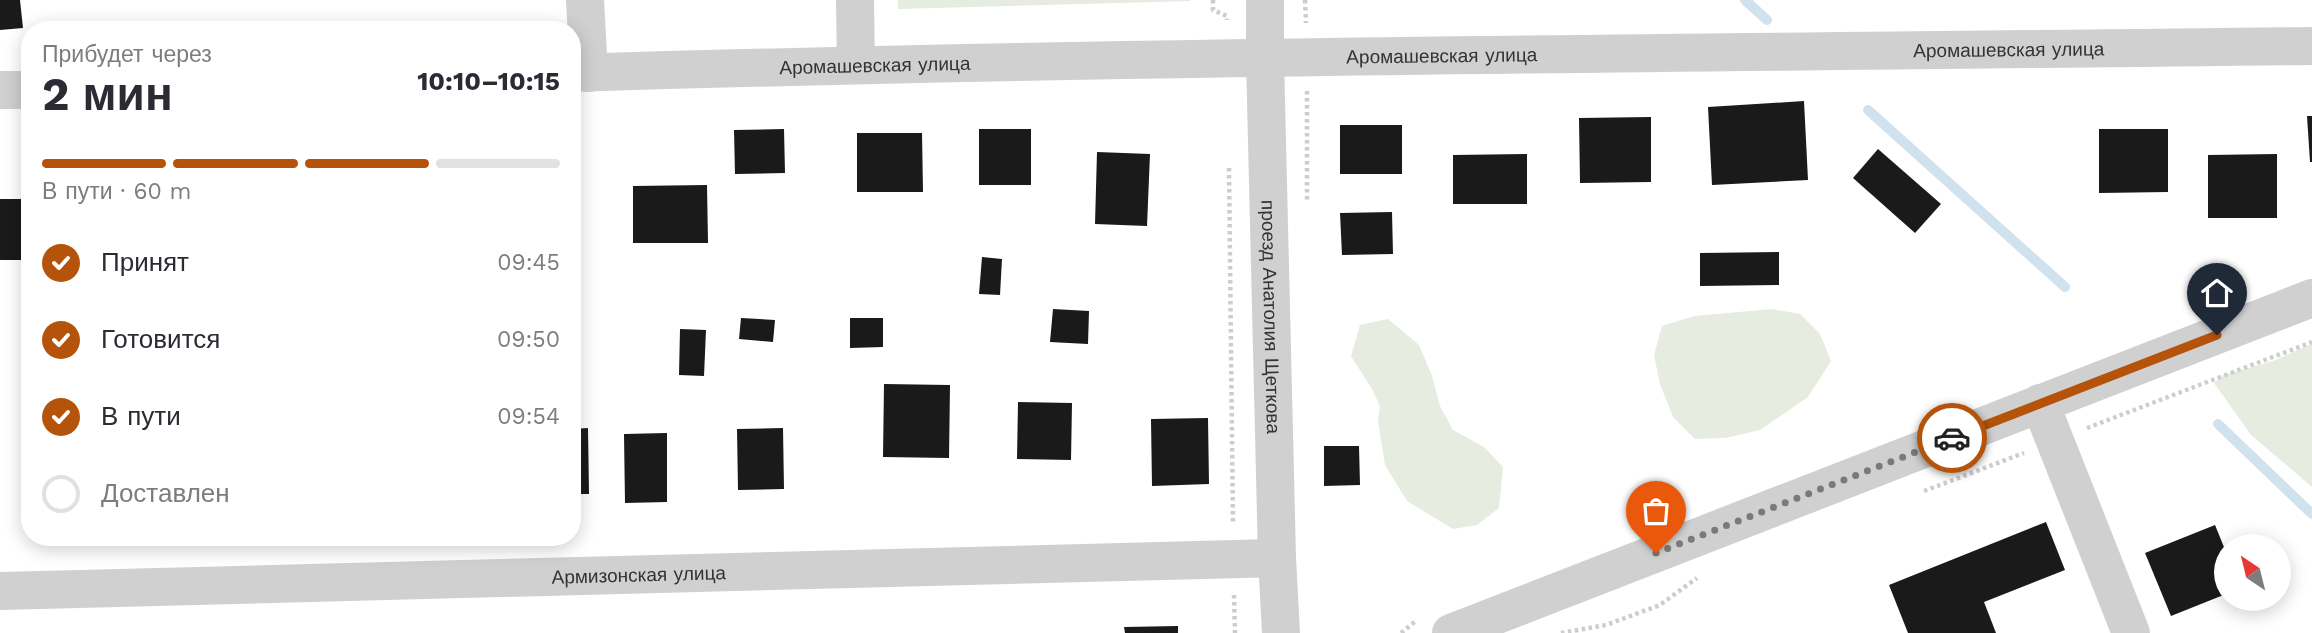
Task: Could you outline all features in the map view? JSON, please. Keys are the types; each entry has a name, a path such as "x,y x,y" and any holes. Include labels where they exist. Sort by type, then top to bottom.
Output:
{"street":[{"path":"581,73 585,0"},
{"path":"855,0 856,65"},
{"name":"проезд Анатолия Щеткова","path":"1265,0 1277,558 1281,633"},
{"name":"Аромашевская улица","path":"581,73 1227,58 2312,46"},
{"path":"0,90 21,90"},
{"path":"1451,633 2312,298"},
{"path":"2040,403 2131,633"},
{"name":"Армизонская улица","path":"0,591 1277,558"}],"path":[{"path":"1213,0 1213,10 1227,16 1227,58"},
{"path":"1228,156 1235,633"},
{"path":"1913,495 2312,342"},
{"path":"1561,633 1606,625 1660,606 1695,579 1708,574"}],"shaded area":[{"path":"898,0 1190,0 1190,1 898,9"},
{"path":"1772,309 1800,314 1820,334 1831,361 1808,397 1760,430 1725,438 1695,439 1673,417 1660,384 1654,355 1662,326 1694,316"},
{"path":"1388,319 1419,345 1432,376 1440,406 1453,430 1484,447 1503,467 1499,508 1477,525 1453,529 1407,501 1385,465 1378,421 1380,406 1351,356 1360,325"},
{"path":"2312,344 2312,487 2251,435 2214,383 2224,375 2273,361"}],"building":[{"path":"0,0 20,0 21,28 0,30"},
{"path":"1804,101 1808,180 1712,185 1708,107"},
{"path":"2307,116 2312,116 2312,162 2310,162"},
{"path":"1651,117 1651,182 1580,183 1579,118"},
{"path":"1340,125 1402,125 1402,174 1340,174"},
{"path":"784,129 785,173 735,174 734,130"},
{"path":"979,129 1031,129 1031,185 979,185"},
{"path":"2099,129 2168,129 2168,192 2099,193"},
{"path":"857,133 922,133 923,192 857,192"},
{"path":"1878,149 1941,204 1915,233 1853,178"},
{"path":"1097,152 1150,154 1147,226 1095,224"},
{"path":"1527,154 1527,204 1453,204 1453,155"},
{"path":"2277,154 2277,218 2208,218 2208,155"},
{"path":"707,185 708,243 633,243 633,186"},
{"path":"0,199 21,199 21,260 0,260"},
{"path":"1392,212 1393,254 1342,255 1340,213"},
{"path":"1779,252 1779,285 1700,286 1700,253"},
{"path":"982,257 1002,259 1000,295 979,294"},
{"path":"1053,309 1089,311 1088,344 1050,342"},
{"path":"741,318 775,320 773,342 739,339"},
{"path":"850,318 883,318 883,347 850,348"},
{"path":"680,329 706,330 704,376 679,375"},
{"path":"884,384 950,385 949,458 883,457"},
{"path":"1018,402 1072,403 1071,460 1017,459"},
{"path":"1208,418 1209,484 1152,486 1151,419"},
{"path":"581,428 588,428 589,494 581,494"},
{"path":"783,428 784,489 738,490 737,429"},
{"path":"667,433 667,502 625,503 624,434"},
{"path":"1324,446 1359,446 1360,485 1324,486"},
{"path":"2046,522 2065,570 1984,602 1996,633 1908,633 1889,585"},
{"path":"2215,525 2219,534 2214,534 2214,599 2171,616 2145,553"},
{"path":"1178,626 1178,633 1125,633 1124,627"}],"waterway":[{"path":"1745,0 1767,20"},
{"path":"1868,110 2065,287"},
{"path":"2218,424 2312,514"}],"way so far":[{"path":"1656,553 1952,438"}],"route":[{"path":"1952,438 2217,335"}]}
